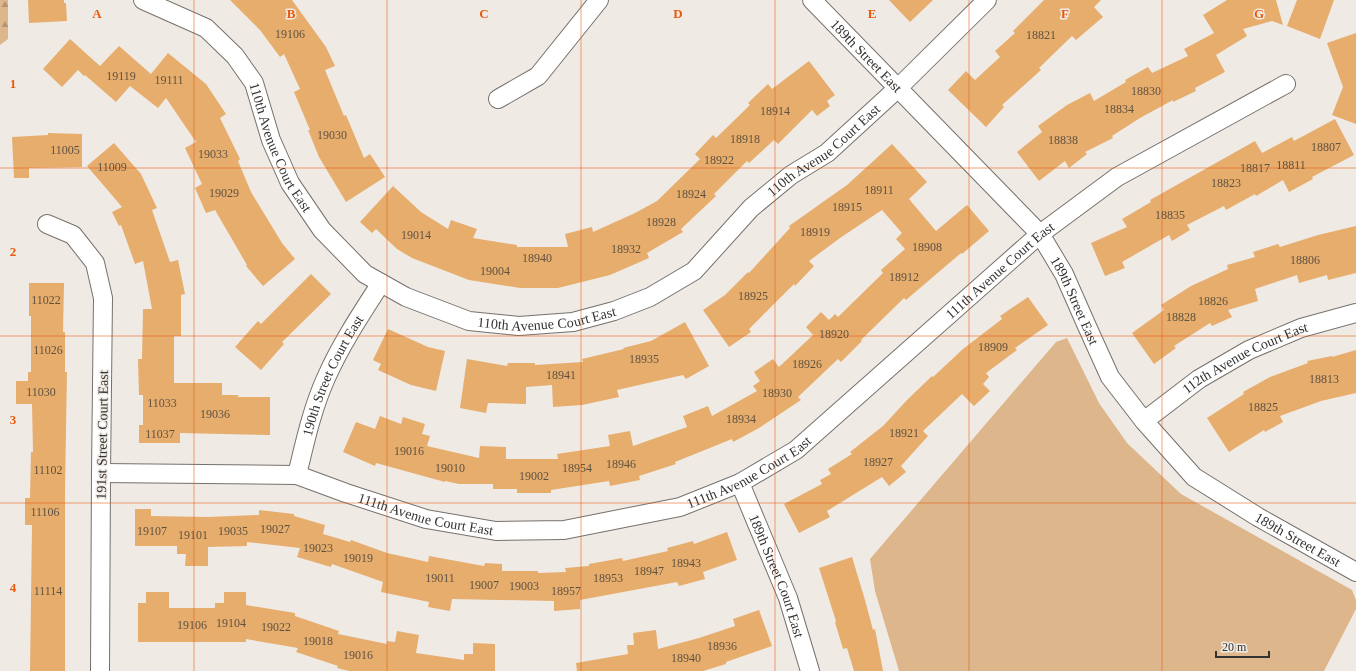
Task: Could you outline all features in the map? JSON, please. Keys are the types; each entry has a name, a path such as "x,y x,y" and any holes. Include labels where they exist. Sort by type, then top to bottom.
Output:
{"street":[{"name":"110th Avenue Court East","path":"143,0 206,28 235,56 254,83 271,140 290,183 322,230 365,274 406,296 469,321 519,326 573,322 614,311 650,297 694,271 751,208 790,175 827,153 898,88 987,0"},
{"path":"498,99 538,76 599,0"},
{"name":"189th Street East","path":"812,0 1040,234 1064,274 1110,377 1144,420 1194,476 1258,518 1356,572"},
{"name":"111th Avenue Court East","path":"101,473 297,475 346,493 426,519 496,531 564,530 680,507 740,483 796,450 1040,234 1117,177 1286,84"},
{"name":"191st Street Court East","path":"47,224 73,234 95,263 103,298 100,671"},
{"name":"190th Street Court East","path":"297,475 310,422 325,379 347,334 381,283"},
{"name":"112th Avenue Court East","path":"1144,420 1199,379 1249,350 1301,328 1356,313"},
{"name":"189th Street Court East","path":"740,483 788,598 810,671"}],"green space":[{"path":"0,0 8,0 8,39 0,45"},
{"path":"1067,338 1099,403 1127,443 1181,494 1352,590 1356,600 1356,609 1324,671 899,671 875,591 870,559 1056,342"}],"building":[{"path":"28,0 64,0 64,3 66,3 67,21 29,23"},
{"path":"230,0 292,0 326,47 335,66 325,70 344,116 346,115 364,158 370,154 385,177 346,202 319,157 308,130 310,130 294,92 300,89 284,54 280,57 260,30"},
{"path":"889,0 933,0 910,22"},
{"path":"1044,0 1101,0 1094,7 1103,17 1076,40 1072,36 1039,68 1041,70 1002,105 1004,107 986,127 948,90 966,71 975,80 1000,57 995,51 1015,33 1013,31"},
{"path":"1227,0 1276,0 1283,25 1272,21 1243,29 1247,36 1216,55 1225,72 1195,88 1196,91 1173,102 1173,100 1140,118 1112,136 1113,138 1085,152 1087,154 1069,168 1065,161 1039,181 1017,152 1042,132 1038,126 1067,105 1090,93 1094,101 1126,82 1125,80 1148,67 1152,73 1188,56 1184,49 1214,33 1203,15"},
{"path":"1297,0 1334,0 1320,39 1287,26"},
{"path":"1356,33 1356,124 1332,115 1343,87 1327,43"},
{"path":"70,39 100,66 119,46 151,74 168,53 206,84 226,114 220,118 240,159 238,161 251,192 282,243 295,259 263,286 246,266 247,265 215,210 206,213 195,188 202,184 185,148 196,142 166,98 158,108 130,86 116,102 78,70 62,87 43,69"},
{"path":"809,61 835,95 827,101 830,106 817,116 812,110 778,144 774,140 749,163 747,161 714,194 716,196 681,229 683,232 647,253 649,258 610,275 558,288 520,288 469,280 412,258 397,249 376,229 372,233 360,222 393,186 421,212 448,229 451,220 477,229 473,238 517,245 517,247 568,247 565,234 592,227 593,232 635,213 657,201 700,159 695,154 713,135 716,138 750,105 748,103 768,84 772,89"},
{"path":"1335,119 1354,155 1312,177 1313,179 1289,192 1283,180 1256,196 1255,194 1226,210 1224,206 1187,225 1190,230 1172,241 1169,235 1122,262 1125,268 1105,276 1091,243 1127,227 1122,219 1151,202 1150,200 1255,141 1262,153 1292,137 1294,141"},
{"path":"48,133 82,134 82,167 29,168 29,178 14,178 12,137 48,135"},
{"path":"114,143 141,174 157,208 152,210 170,262 178,260 185,294 181,295 181,336 174,336 174,383 222,383 222,395 239,395 237,397 270,397 270,435 180,433 180,443 139,443 139,425 143,425 143,395 139,395 138,359 142,359 143,309 152,309 143,261 135,264 121,225 119,226 112,212 122,207 87,166"},
{"path":"892,144 927,182 909,199 936,231 967,205 989,231 906,300 904,298 841,362 838,359 798,397 801,400 759,428 733,442 732,439 675,462 676,464 639,476 640,480 610,486 609,481 551,490 551,493 517,493 517,489 493,489 493,484 459,484 445,482 376,463 375,466 343,452 356,422 375,429 380,416 401,424 403,417 425,424 422,434 430,436 427,446 479,458 480,446 506,447 506,459 558,459 557,454 610,446 608,435 630,431 633,446 687,427 683,416 708,406 712,416 757,391 753,386 760,381 754,372 773,359 779,367 813,335 806,327 821,312 829,320 835,314 838,317 883,273 881,270 905,249 896,239 902,233 882,210 809,261 814,266 749,329 751,332 729,347 703,310 725,295 748,272 749,273 790,228 789,226 847,185"},
{"path":"1356,226 1356,273 1328,280 1327,275 1299,283 1297,275 1255,289 1258,301 1228,310 1232,317 1212,326 1210,323 1174,346 1176,348 1154,364 1132,333 1164,310 1161,305 1191,286 1228,269 1227,265 1255,257 1253,252 1278,244 1280,247 1318,235"},
{"path":"311,274 331,294 282,342 284,344 261,370 235,347 258,321 261,324"},
{"path":"29,283 64,283 63,332 65,332 65,372 67,372 65,488 65,671 30,671 32,525 25,525 25,498 30,498 31,452 33,452 32,404 16,404 16,381 28,381 28,372 31,372 31,316 29,316"},
{"path":"1028,297 1048,325 1015,348 1017,350 986,373 989,377 983,384 990,391 974,406 962,394 923,431 928,436 901,466 906,472 889,486 882,477 827,511 830,517 799,533 784,504 822,484 820,480 831,474 828,469 852,454 850,452 883,426 932,376 933,377 963,349 1002,319 1000,316"},
{"path":"685,322 709,366 686,379 683,375 617,390 619,397 582,405 553,407 552,385 526,387 526,404 488,403 486,413 460,408 467,359 507,366 508,363 535,363 535,365 583,362 582,359 651,341"},
{"path":"388,329 428,347 445,351 436,391 411,385 378,370 381,364 373,360"},
{"path":"1356,350 1356,393 1321,401 1280,416 1283,422 1265,432 1264,430 1229,452 1207,418 1244,394 1243,392 1270,377 1308,363 1307,361 1332,357"},
{"path":"135,509 151,509 151,516 208,517 259,515 259,510 294,514 294,516 325,525 323,534 350,542 351,540 387,553 428,562 429,556 484,566 485,563 502,564 502,571 538,571 538,573 566,572 565,568 589,566 589,564 622,558 623,561 668,551 667,548 693,541 694,544 727,532 737,560 703,572 705,579 679,586 677,582 580,600 580,609 554,611 554,601 452,599 450,611 428,607 429,602 381,592 383,582 332,564 331,567 297,557 300,548 247,542 247,546 208,547 208,566 185,566 186,554 177,554 177,546 135,546"},
{"path":"852,557 873,630 875,629 883,671 854,671 847,648 843,649 835,622 836,621 819,568"},
{"path":"146,592 169,592 169,608 215,608 215,603 224,603 224,592 246,592 246,605 295,613 295,616 339,631 338,634 387,644 387,641 395,642 397,631 419,635 416,653 464,660 464,654 473,654 473,643 495,644 495,671 349,671 337,668 338,666 296,652 298,648 246,639 246,642 138,642 138,603 146,603"},
{"path":"759,610 772,646 726,662 726,664 703,671 577,671 576,663 628,654 627,645 634,645 633,633 656,630 658,649 735,626 733,619"}]}
